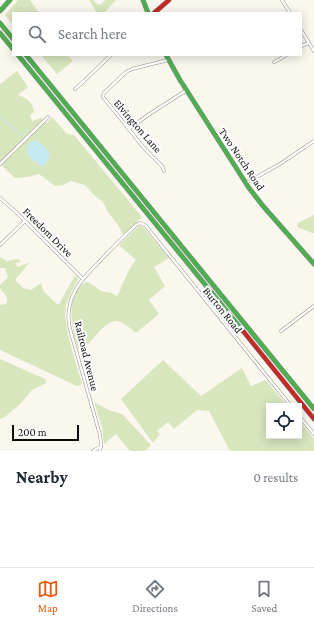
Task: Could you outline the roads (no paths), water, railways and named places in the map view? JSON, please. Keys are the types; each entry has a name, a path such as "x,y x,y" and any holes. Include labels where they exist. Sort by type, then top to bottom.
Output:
{"main road":[{"path":"0,11 10,0"},
{"path":"143,0 148,12"},
{"path":"155,12 170,0"},
{"path":"0,23 12,38"},
{"path":"0,33 12,48"},
{"path":"19,56 314,419"},
{"path":"27,56 314,409"},
{"name":"Two Notch Road","path":"166,56 246,183 263,206 314,264"}],"street":[{"path":"282,0 289,12"},
{"path":"302,32 314,51"},
{"path":"302,46 309,43"},
{"path":"75,88 86,80 110,56"},
{"path":"274,62 284,56"},
{"name":"Elvington Lane","path":"164,171 162,166 144,148 104,99 103,95 128,71 134,68 168,60"},
{"path":"129,129 187,90"},
{"path":"0,164 48,117"},
{"path":"246,183 280,164 314,141"},
{"name":"Freedom Drive","path":"0,198 83,278"},
{"path":"0,245 25,221"},
{"name":"Railroad Avenue","path":"100,451 100,435 71,334 69,308 77,287 83,278 111,248 136,225 140,223 143,224"},
{"name":"Burton Road","path":"143,224 289,403"},
{"path":"281,331 314,306"},
{"path":"302,420 314,434"},
{"path":"93,451 101,447"}],"water":[{"path":"35,140 46,148 50,154 43,166 30,158 27,154 28,144"}],"waterway":[{"path":"0,116 25,138"}]}
